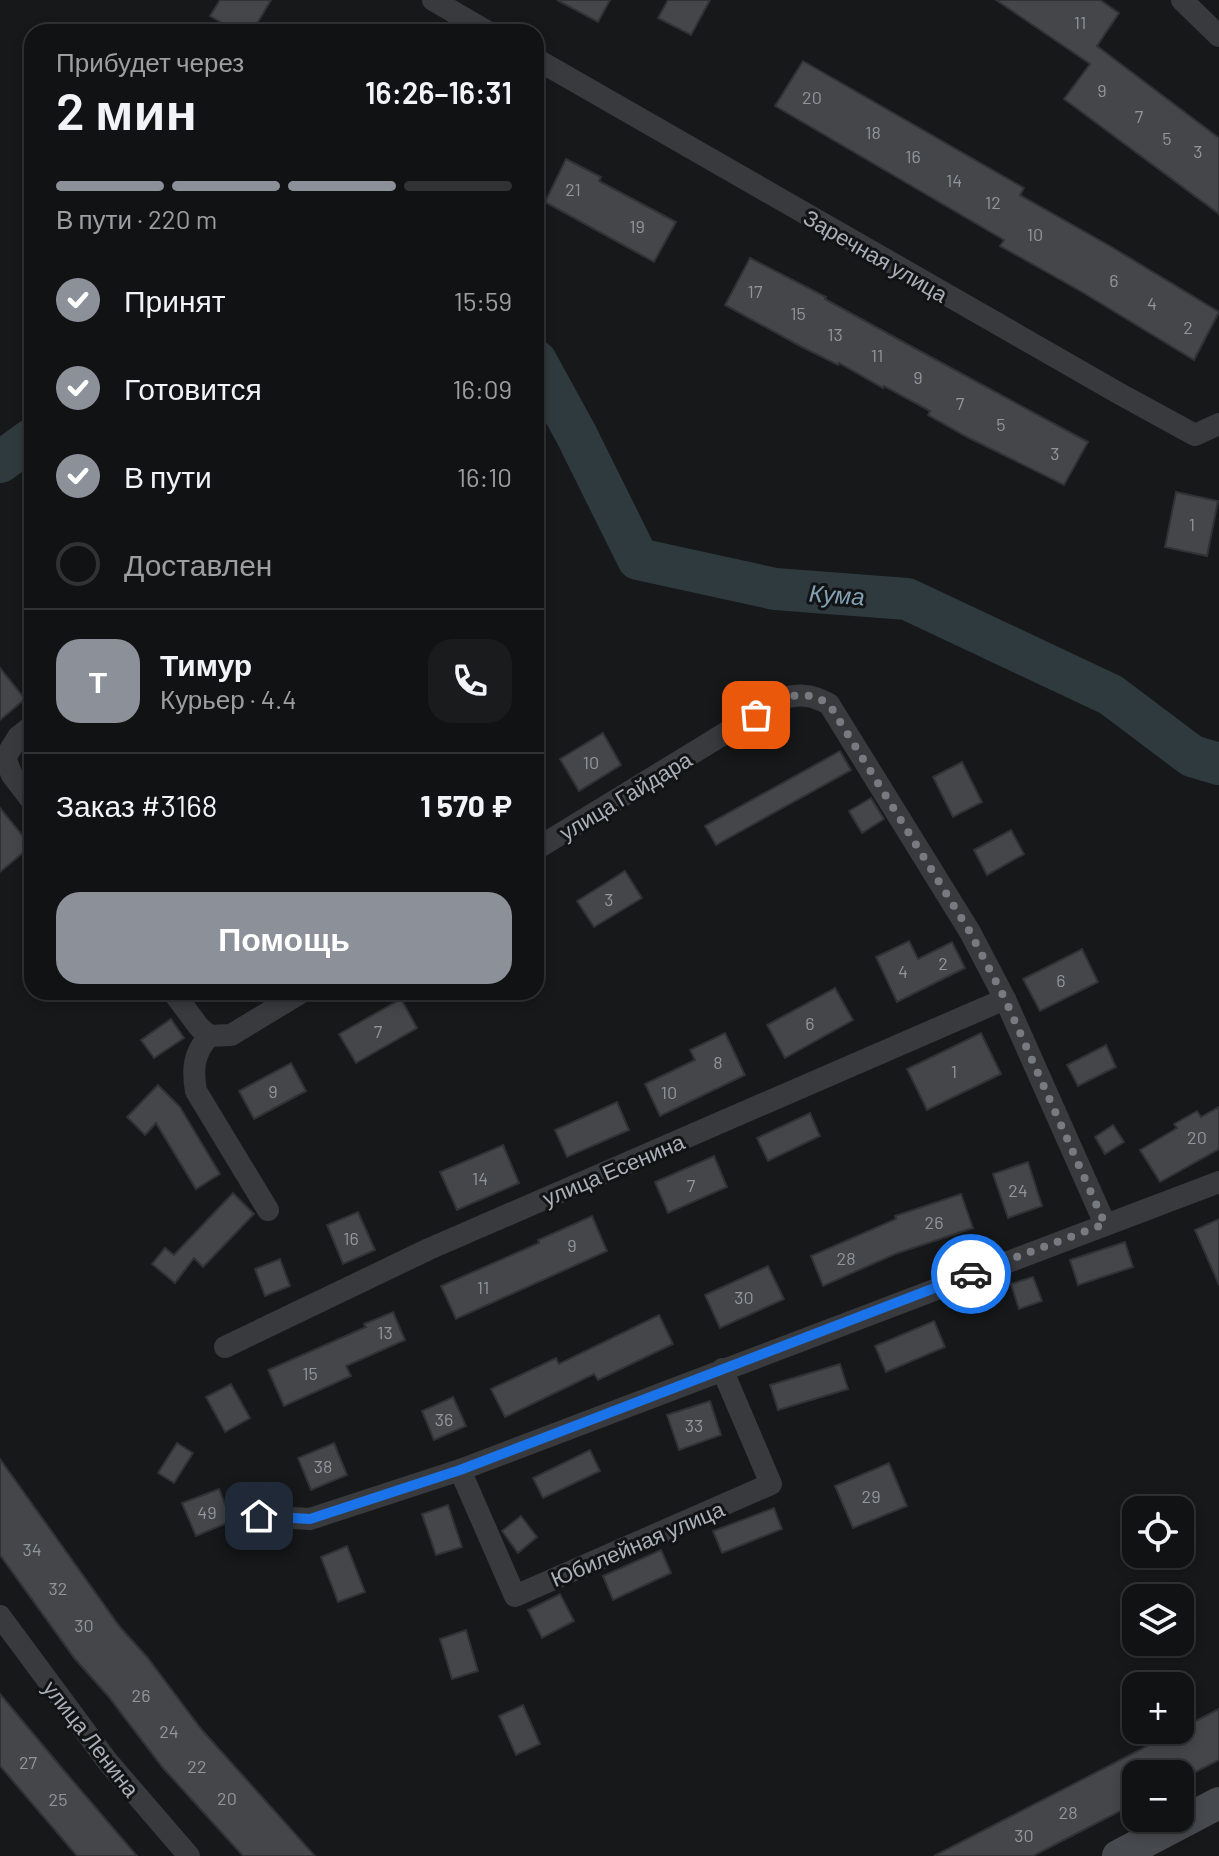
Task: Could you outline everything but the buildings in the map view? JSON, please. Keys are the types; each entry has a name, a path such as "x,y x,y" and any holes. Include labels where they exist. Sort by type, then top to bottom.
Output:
{"street":[{"path":"433,0 474,24"},
{"path":"1182,0 1219,36"},
{"name":"Заречная улица","path":"544,64 1195,435 1219,424"},
{"name":"улица Гайдара","path":"544,844 781,699 797,694 817,697 829,704 970,932 1005,999 1105,1224"},
{"path":"24,732 5,758 12,775 24,791"},
{"name":"улица Есенина","path":"225,1347 429,1249 1005,999"},
{"path":"179,1000 209,1036 231,1035 289,1000"},
{"path":"209,1036 198,1049 193,1073 196,1091 268,1210"},
{"path":"259,1516 310,1519 460,1470 1219,1182"},
{"name":"Юбилейная улица","path":"460,1470 515,1596 771,1484 722,1369"},
{"name":"улица Ленина","path":"0,1616 108,1762 189,1856"},
{"path":"1118,1856 1219,1803"}],"waterway":[{"name":"Кума","path":"544,376 638,559 775,589 907,599 1111,695 1192,756 1219,764"},
{"name":"Кума","path":"0,462 24,445"}],"way so far":[{"path":"756,715 781,699 797,694 817,697 829,704 970,932 1005,999 1105,1224 971,1274"}],"route":[{"path":"259,1516 310,1519 460,1470 971,1274"}]}
